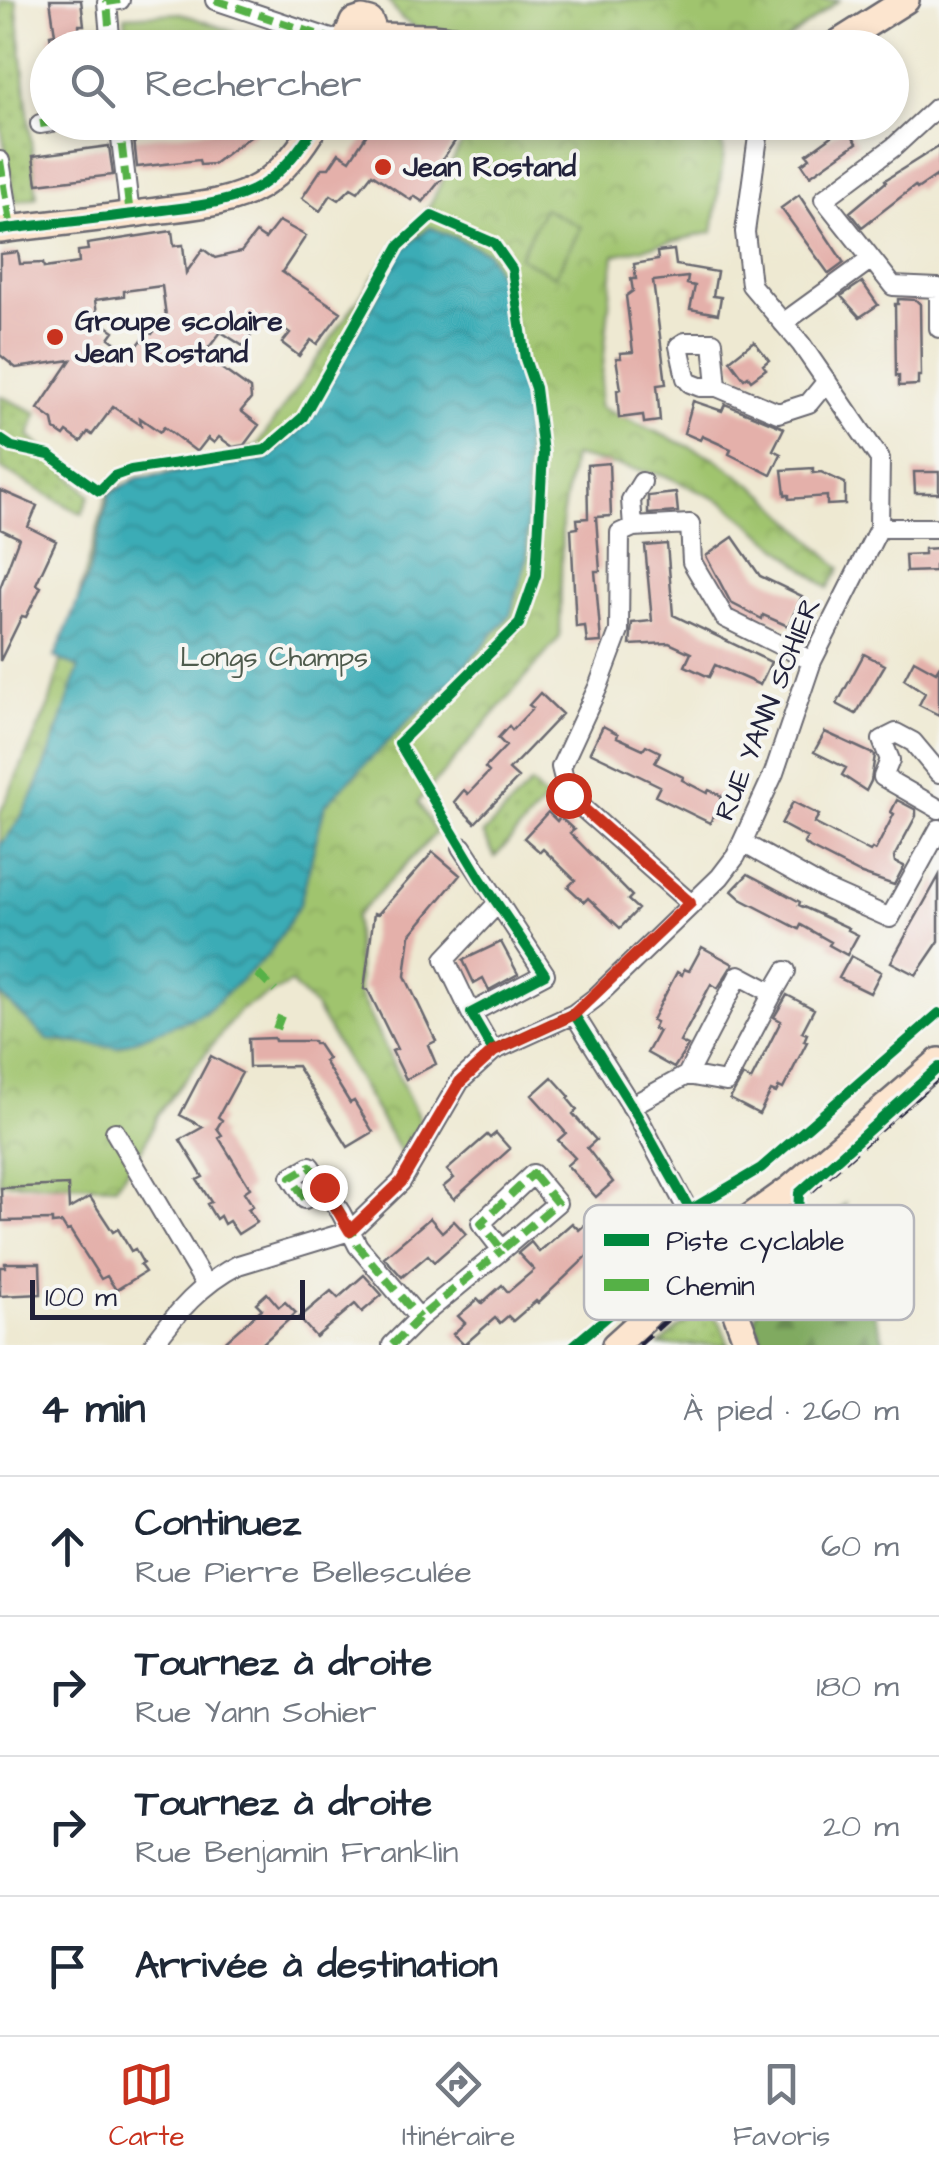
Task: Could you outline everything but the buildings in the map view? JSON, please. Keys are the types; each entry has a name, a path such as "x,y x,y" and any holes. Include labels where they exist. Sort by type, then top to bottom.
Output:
{"street":[{"path":"215,0 307,30"},
{"path":"858,30 906,0"},
{"path":"111,1 111,30"},
{"path":"909,134 936,108"},
{"path":"121,140 130,215"},
{"path":"0,161 5,229 233,198 278,173 307,140"},
{"name":"RUE YANN SOHIER","path":"153,1345 205,1284 238,1265 350,1231 401,1182 460,1082 494,1051 574,1014 720,876 743,843 774,774 812,661 880,528 880,459 827,381 751,285 744,232 757,140"},
{"path":"902,140 824,199 893,286 938,288 939,328"},
{"path":"783,323 870,260"},
{"path":"717,387 778,413 809,403 827,381"},
{"path":"633,527 631,500 642,482"},
{"path":"690,903 566,790 561,767 598,687 618,631 620,532 633,527 690,524 692,562 725,618 812,661"},
{"path":"880,528 939,528"},
{"path":"939,772 913,742 896,733 882,740 890,760 883,777 939,809"},
{"path":"743,843 828,890 890,918 939,829"},
{"path":"462,847 545,974 470,1013"},
{"path":"494,1051 470,1013 445,959 497,904"},
{"path":"687,1075 726,1082 786,971"},
{"path":"631,1106 687,1075 739,975 773,993"},
{"path":"574,1014 697,1205"},
{"path":"854,1131 859,1115 939,1044"},
{"path":"770,1205 939,1061"},
{"path":"115,1132 205,1284"},
{"path":"324,1187 358,1246 419,1318"},
{"path":"392,1345 502,1250"},
{"path":"615,1345 644,1320"},
{"path":"734,1320 748,1345"}],"green space":[{"path":"0,0 16,0 37,197 15,202 0,122"},
{"path":"387,0 839,0 800,30 418,30 401,18"},
{"path":"180,13 228,30 126,30 125,16"},
{"name":"Longs Champs","path":"463,140 722,140 724,152 713,232 614,255 599,407 715,458 767,496 840,568 828,588 725,503 666,476 573,456 562,517 560,637 418,802 436,833 355,917 359,994 421,1123 402,1155 315,1007 291,983 240,1010 157,1115 145,1144 116,1186 0,1182 0,813 49,705 108,491 257,446 397,243 426,212"},
{"path":"544,208 581,227 555,276 519,257"},
{"path":"0,396 37,413 29,436 90,495 82,514 0,468"},
{"path":"531,784 546,800 495,857 483,834"},
{"path":"687,1320 719,1320 729,1345 659,1345"},
{"path":"876,1320 885,1345 765,1345 754,1322"}],"water":[{"name":"Longs Champs","path":"430,227 487,252 501,280 525,404 527,559 510,615 437,697 325,805 300,904 269,954 205,1013 117,1047 48,1040 0,995 0,845 37,785 79,668 55,657 88,576 110,494 137,478 267,460 307,424 403,250"}],"waterway":[{"path":"643,1345 670,1320"}],"railway":[{"path":"796,1205 939,1077"},
{"path":"639,1345 667,1320"}],"marked path":[{"path":"109,30 107,2 120,0"},
{"path":"215,0 304,30"},
{"path":"121,140 130,215"},
{"path":"0,161 11,229"},
{"path":"258,974 275,991"},
{"path":"276,1029 281,1016"},
{"path":"324,1187 305,1199 291,1177 310,1166 341,1213 358,1246 419,1318"},
{"path":"533,1174 557,1203 502,1250 481,1223 533,1174"},
{"path":"392,1345 502,1250"}],"cycle path":[{"path":"0,230 188,207 238,196 277,173 305,140"},
{"path":"0,439 12,447 49,455 99,491 114,476 131,470 265,450 303,417 399,246 432,216 494,243 512,269 525,359 535,388 543,453 536,575 519,624 399,743 480,878 545,974 471,1013 493,1051 574,1014 687,1205"},
{"path":"698,1205 761,1168 939,1013"},
{"path":"798,1205 799,1193 939,1067"},
{"path":"574,1345 603,1320"}],"place":[{"name":"Jean Rostand","path":"383,167"},
{"name":"Groupe scolaire Jean Rostand","path":"55,337"}],"route":[{"path":"324,1187 350,1231 401,1182 460,1082 494,1051 574,1014 595,998 690,903 568,795"}]}
